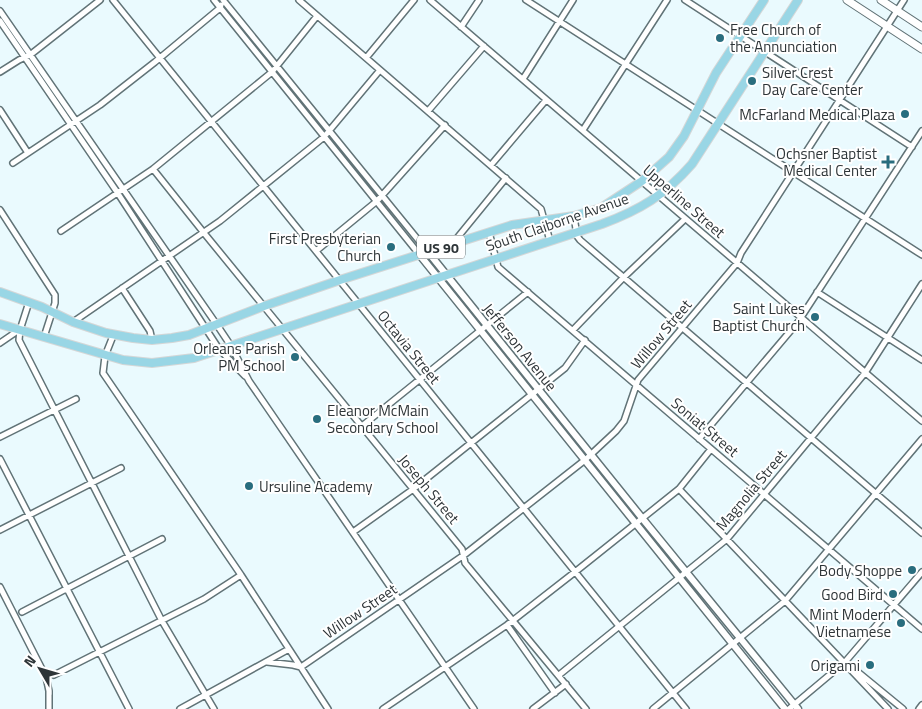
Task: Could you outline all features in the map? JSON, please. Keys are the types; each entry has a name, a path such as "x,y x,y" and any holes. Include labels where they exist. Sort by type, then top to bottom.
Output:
{"main road":[{"name":"South Claiborne Avenue","path":"0,292 29,302 93,330 113,336 152,340 189,335 264,306 489,232 512,225 574,216 601,208 642,182 669,157 684,136 716,73 764,0"},
{"name":"South Claiborne Avenue","path":"0,324 123,360 152,363 194,358 358,302 632,213 673,185 689,167 719,124 798,0"},
{"path":"847,0 922,49"},
{"path":"881,0 922,27"}],"street":[{"path":"0,72 27,56 100,0"},
{"name":"Octavia Street","path":"113,0 686,709"},
{"name":"Jefferson Avenue","path":"214,0 733,644 792,708"},
{"path":"13,163 100,105 220,8 223,0"},
{"name":"Jefferson Avenue","path":"223,0 740,638 792,708"},
{"path":"366,58 414,0"},
{"name":"Upperline Street","path":"430,0 922,421"},
{"path":"461,27 479,0"},
{"path":"526,0 922,255"},
{"path":"523,79 573,0"},
{"path":"583,130 667,0"},
{"path":"685,0 838,101 912,147"},
{"name":"Willow Street","path":"301,667 464,555 585,460 616,432 624,422 638,380 737,264 741,253 904,0"},
{"path":"302,1 541,209 550,241"},
{"path":"0,11 27,56"},
{"path":"61,231 153,169 272,72 317,16"},
{"path":"0,21 27,56 217,325 231,346 249,380 474,709"},
{"path":"428,110 484,46"},
{"path":"74,322 204,233 324,137 380,70"},
{"path":"492,165 546,100"},
{"path":"0,110 28,153"},
{"path":"316,251 377,201 445,125"},
{"path":"700,439 800,317 922,131"},
{"name":"Joseph Street","path":"153,169 412,490 462,549 465,563 586,709"},
{"path":"453,244 506,178"},
{"path":"120,190 219,350 249,380"},
{"path":"0,210 55,295 56,303 44,337"},
{"path":"574,216 576,232 580,240 922,533"},
{"path":"573,330 623,278 685,219"},
{"name":"Soniat Street","path":"489,232 498,267 922,629"},
{"name":"Magnolia Street","path":"559,675 727,539 865,373 922,284"},
{"path":"122,288 150,331 152,340"},
{"path":"362,426 528,292"},
{"path":"817,292 922,360"},
{"path":"29,302 18,340 162,621 214,709"},
{"path":"0,343 20,330"},
{"path":"113,336 105,356 103,373 241,575 328,709"},
{"path":"353,532 412,490 532,395 570,363 585,340"},
{"path":"0,437 76,399"},
{"path":"653,709 785,601 922,440"},
{"path":"383,709 514,621 680,489 711,448"},
{"path":"0,459 129,709"},
{"path":"0,530 121,468"},
{"path":"680,489 888,709"},
{"path":"22,612 162,539"},
{"path":"792,708 845,662 922,572"},
{"path":"54,675 204,599 241,575"},
{"path":"0,587 3,599 46,677 49,709"},
{"path":"507,625 555,693"},
{"path":"180,709 289,650"},
{"path":"267,662 301,667"},
{"path":"845,662 903,709"},
{"path":"533,709 566,684"},
{"path":"918,709 922,705"}],"place":[{"name":"Free Church of the Annunciation","path":"720,38"},
{"name":"Silver Crest Day Care Center","path":"752,81"},
{"name":"McFarland Medical Plaza","path":"905,114"},
{"name":"Ochsner Baptist Medical Center","path":"888,162"},
{"name":"First Presbyterian Church","path":"391,247"},
{"name":"Saint Lukes Baptist Church","path":"815,317"},
{"name":"Orleans Parish PM School","path":"295,357"},
{"name":"Eleanor McMain Secondary School","path":"317,419"},
{"name":"Ursuline Academy","path":"249,486"},
{"name":"Body Shoppe","path":"912,570"},
{"name":"Good Bird","path":"893,594"},
{"name":"Mint Modern Vietnamese","path":"901,623"},
{"name":"Origami","path":"870,665"}]}
